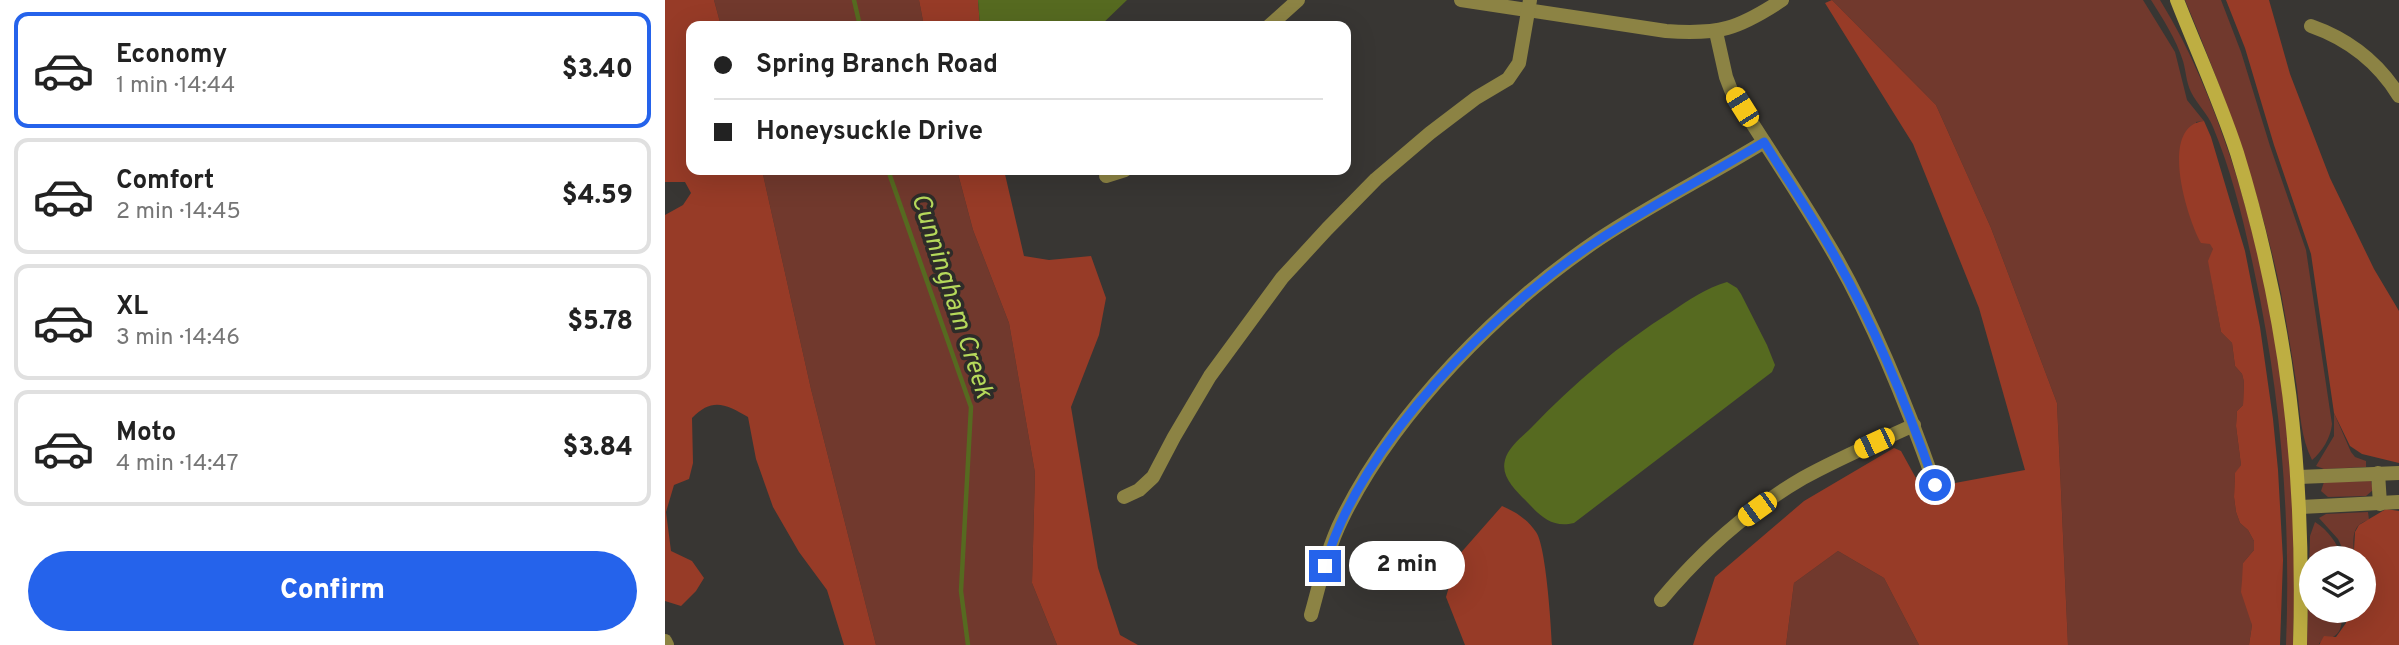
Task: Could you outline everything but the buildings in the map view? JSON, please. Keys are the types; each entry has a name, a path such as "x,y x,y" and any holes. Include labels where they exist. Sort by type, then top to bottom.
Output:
{"street":[{"path":"1275,21 1298,0"},
{"path":"1461,0 1529,5 1666,31 1716,32 1745,23 1782,0"},
{"path":"2167,0 2190,33"},
{"path":"2177,0 2236,151 2271,281 2293,413 2299,477 2302,568 2300,645"},
{"path":"1124,497 1139,490 1153,477 1209,376 1282,278 1309,248 1376,179 1430,133 1508,79 1515,71 1519,63 1529,5"},
{"path":"2311,26 2346,41 2363,54 2379,69 2399,96"},
{"path":"1716,32 1726,77 1858,299 1915,425 1935,485"},
{"path":"1311,615 1329,549 1354,496 1408,417 1476,341 1526,294 1599,239 1764,142"},
{"path":"1661,600 1708,549 1772,498 1835,462 1915,425"},
{"path":"2378,473 2380,503"},
{"path":"2299,477 2399,473"},
{"path":"2301,507 2399,502"}],"shaded area":[{"path":"665,0 714,0 720,21 686,21 686,175 763,175 811,389 876,645 844,645 827,590 799,552 773,507 756,459 748,417 726,406 706,407 692,418 693,463 689,479 674,485 666,512 671,551 692,561 704,578 681,606 665,601 665,215 683,205 691,193 685,182 665,182"},
{"path":"714,0 919,0 923,21 720,21"},
{"path":"919,0 978,0 980,21 923,21"},
{"path":"978,0 1127,0 1105,21 980,21"},
{"path":"1832,0 2143,0 2175,52 2187,100 2204,121 2196,122 2213,249 2212,281 2221,332 2232,343 2235,366 2242,374 2244,382 2243,405 2237,411 2236,426 2241,465 2235,474 2234,497 2240,523 2254,541 2254,550 2243,563 2252,625 2249,645 2068,645 2057,403 1991,228 1936,105"},
{"path":"1832,0 1936,105 1991,228 2057,403 2068,645 1919,645 1884,578 1838,551 1794,583 1786,645 1693,645 1715,577 1804,501 1894,448 1901,451 1917,480 1936,497 1955,483 2025,470 1979,308 1913,144 1825,3"},
{"path":"2151,0 2160,0 2208,97 2249,218 2263,278 2275,338 2289,461 2293,522 2293,645 2286,645 2287,551 2277,410 2250,252 2220,144 2208,118 2191,92 2177,45"},
{"path":"2185,0 2221,0 2241,52 2306,250 2332,424 2325,444 2312,460 2303,434 2281,293 2263,218 2227,108"},
{"path":"2226,0 2269,0 2290,74 2330,178 2374,269 2399,311 2399,463 2362,454 2350,446 2334,413 2311,254 2245,48"},
{"path":"2204,121 2245,251 2260,327 2278,470 2283,560 2280,645 2249,645 2252,625 2241,592 2243,563 2254,550 2254,541 2240,523 2234,497 2235,473 2241,465 2236,426 2237,411 2243,405 2244,382 2242,374 2235,366 2232,343 2221,332 2208,261 2213,249 2210,244 2201,243 2195,231 2180,174 2182,139 2190,127"},
{"path":"763,175 958,175 973,230 1009,323 1035,473 1032,583 1057,645 876,645 811,389"},
{"path":"958,175 1005,175 1024,256 1049,260 1091,256 1106,298 1099,335 1071,407 1098,568 1120,635 1138,645 1057,645 1032,583 1035,473 1009,323 973,230"},
{"path":"1727,282 1741,294 1767,345 1775,365 1772,372 1574,523 1554,523 1539,514 1507,479 1505,460 1512,446 1564,395 1615,351 1691,299"},
{"path":"2334,413 2351,452 2355,457 2366,461 2366,467 2324,469 2316,466 2334,436"},
{"path":"2371,481 2373,490 2366,496 2328,497 2321,491 2324,482"},
{"path":"1502,506 1525,520 1540,540 1552,645 1465,645 1446,597 1458,556"},
{"path":"2386,509 2399,511 2399,645 2319,645 2324,636 2336,637 2346,623 2376,623 2376,546 2354,546 2355,532 2359,525"},
{"path":"2368,512 2369,520 2355,530 2353,546 2341,546 2319,518 2326,514"},
{"path":"2315,522 2337,546 2310,546"},
{"path":"1838,551 1884,578 1919,645 1786,645 1794,583"},
{"path":"2308,623 2341,623 2336,635 2319,645 2307,645"}],"waterway":[{"name":"Cunningham Creek","path":"854,0 859,21"},
{"name":"Cunningham Creek","path":"890,175 971,407 961,591 968,645"}],"route":[{"path":"1325,566 1341,521 1383,452 1408,417 1476,341 1518,301 1599,239 1764,142 1836,258 1858,299 1915,425 1935,485"}]}
